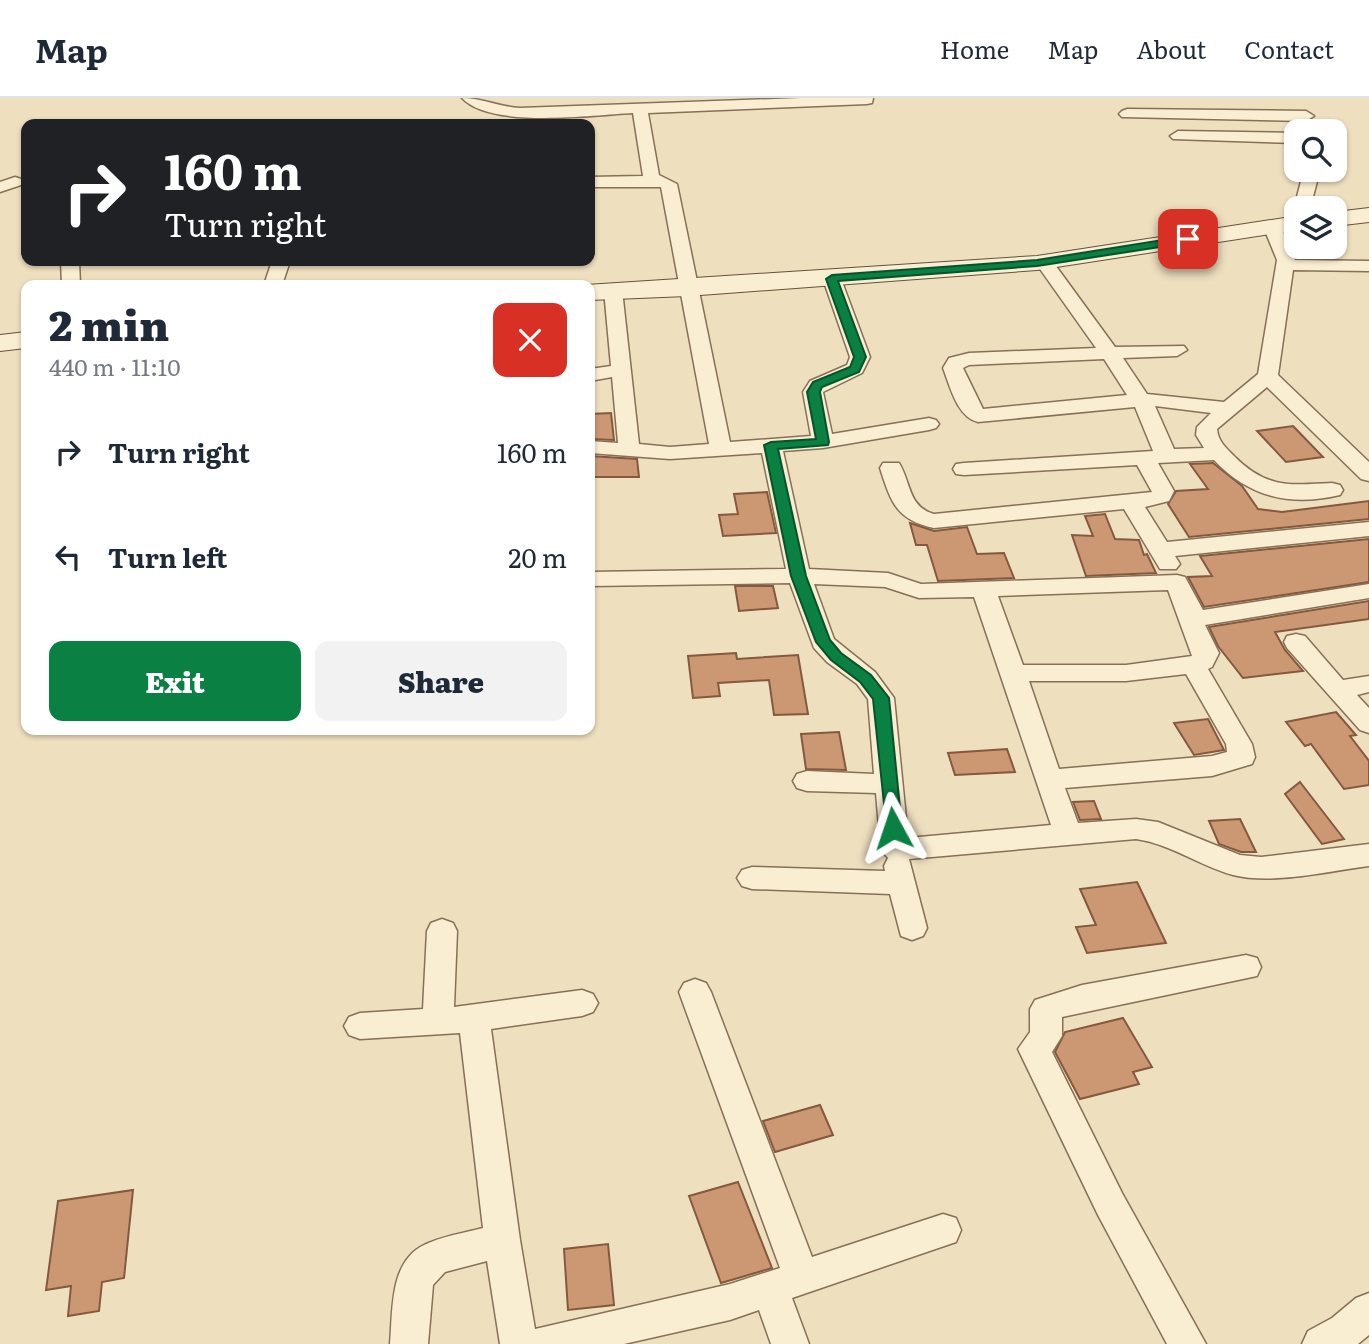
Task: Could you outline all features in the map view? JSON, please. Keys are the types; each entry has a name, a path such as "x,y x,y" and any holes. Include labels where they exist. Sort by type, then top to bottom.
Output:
{"street":[{"path":"469,98 498,111 557,118 640,109 867,100"},
{"path":"1296,98 1307,119"},
{"path":"640,109 652,180"},
{"path":"1127,114 1306,116"},
{"path":"1178,136 1284,138"},
{"path":"595,182 652,180 669,184 687,288 721,449"},
{"path":"1347,218 1369,215"},
{"path":"629,448 621,370 601,291 832,279 1044,262 1284,225"},
{"path":"1284,225 1274,236 1283,248 1284,256"},
{"path":"1284,259 1268,376 1207,428 1209,440 1243,478 1271,491 1332,490"},
{"path":"891,468 908,511 922,520 987,517 1153,500 1161,496 1163,491 1141,400 1044,262"},
{"path":"1285,265 1369,266"},
{"path":"823,442 813,392 817,384 855,369 860,357 832,279"},
{"path":"0,343 21,341"},
{"path":"1177,350 968,359 956,362 953,368 970,406 978,416 1141,400 1163,400 1227,409"},
{"path":"595,373 621,370"},
{"path":"1268,376 1369,474"},
{"path":"595,447 670,453 823,442 929,424"},
{"path":"771,445 799,576 823,642 836,656 866,678 881,698 895,850 912,928"},
{"path":"964,469 1220,453"},
{"path":"1015,673 1126,673 1193,665 1203,661 1206,653 1177,582 1131,502"},
{"path":"1161,551 1369,529"},
{"path":"595,579 799,576 888,580 919,592 1177,582"},
{"path":"983,589 1015,673 1031,732 1068,834"},
{"path":"1190,612 1199,618 1210,618 1369,591"},
{"path":"1296,642 1369,724"},
{"path":"1048,780 1212,766 1242,757 1239,744 1193,665"},
{"path":"1337,690 1369,684"},
{"path":"807,781 889,783"},
{"path":"895,850 1136,829 1158,832 1236,865 1261,868 1369,855"},
{"path":"751,878 902,883"},
{"path":"438,1020 442,931"},
{"path":"1187,1344 1110,1204 1034,1049 1046,1036 1046,1009 1082,998 1246,967"},
{"path":"695,992 786,1283 790,1344"},
{"path":"360,1026 474,1019 582,1003"},
{"path":"474,1019 502,1240 519,1344"},
{"path":"544,1344 730,1302 943,1230"},
{"path":"410,1344 415,1278 434,1258 502,1240"},
{"path":"1321,1344 1345,1331 1369,1311"}],"building":[{"path":"611,413 614,440 595,439 595,414"},
{"path":"1293,426 1323,457 1286,462 1257,431"},
{"path":"595,456 637,459 639,477 595,477"},
{"path":"1213,463 1242,486 1258,509 1282,512 1369,501 1369,519 1189,537 1168,504 1176,491 1208,489 1190,464"},
{"path":"767,492 776,533 723,536 719,515 738,514 734,494"},
{"path":"1105,514 1115,539 1139,540 1144,555 1147,554 1156,573 1086,576 1072,535 1093,536 1085,516"},
{"path":"910,523 934,531 967,527 977,554 1004,553 1014,578 938,581 927,545 916,545"},
{"path":"1369,539 1369,582 1204,607 1188,577 1212,576 1200,556"},
{"path":"735,586 773,586 778,608 739,611"},
{"path":"1369,601 1369,619 1275,632 1285,650 1303,671 1243,678 1218,646 1209,627"},
{"path":"736,653 737,659 798,655 808,714 774,715 769,680 718,683 720,696 693,698 688,656"},
{"path":"1336,712 1356,735 1350,736 1369,761 1369,785 1344,789 1311,744 1305,746 1286,722"},
{"path":"1208,719 1224,750 1194,755 1174,723"},
{"path":"839,732 846,770 806,769 801,734"},
{"path":"1007,749 1015,772 955,775 948,753"},
{"path":"1300,782 1344,839 1322,844 1285,794"},
{"path":"1094,801 1101,819 1080,820 1073,802"},
{"path":"1240,819 1256,852 1241,852 1219,844 1209,821"},
{"path":"1137,882 1166,943 1087,953 1076,927 1096,925 1080,889"},
{"path":"1123,1018 1152,1067 1133,1072 1139,1084 1080,1099 1055,1052 1065,1032"},
{"path":"820,1105 833,1135 775,1152 763,1121"},
{"path":"738,1182 772,1268 721,1283 689,1196"},
{"path":"133,1190 124,1278 102,1282 99,1311 68,1316 71,1286 46,1290 58,1201"},
{"path":"608,1244 614,1305 568,1310 564,1249"}],"route":[{"path":"893,828 881,698 866,678 836,656 823,642 799,576 771,445 823,442 813,392 817,384 855,369 860,357 832,279 1037,263 1188,239"}]}
